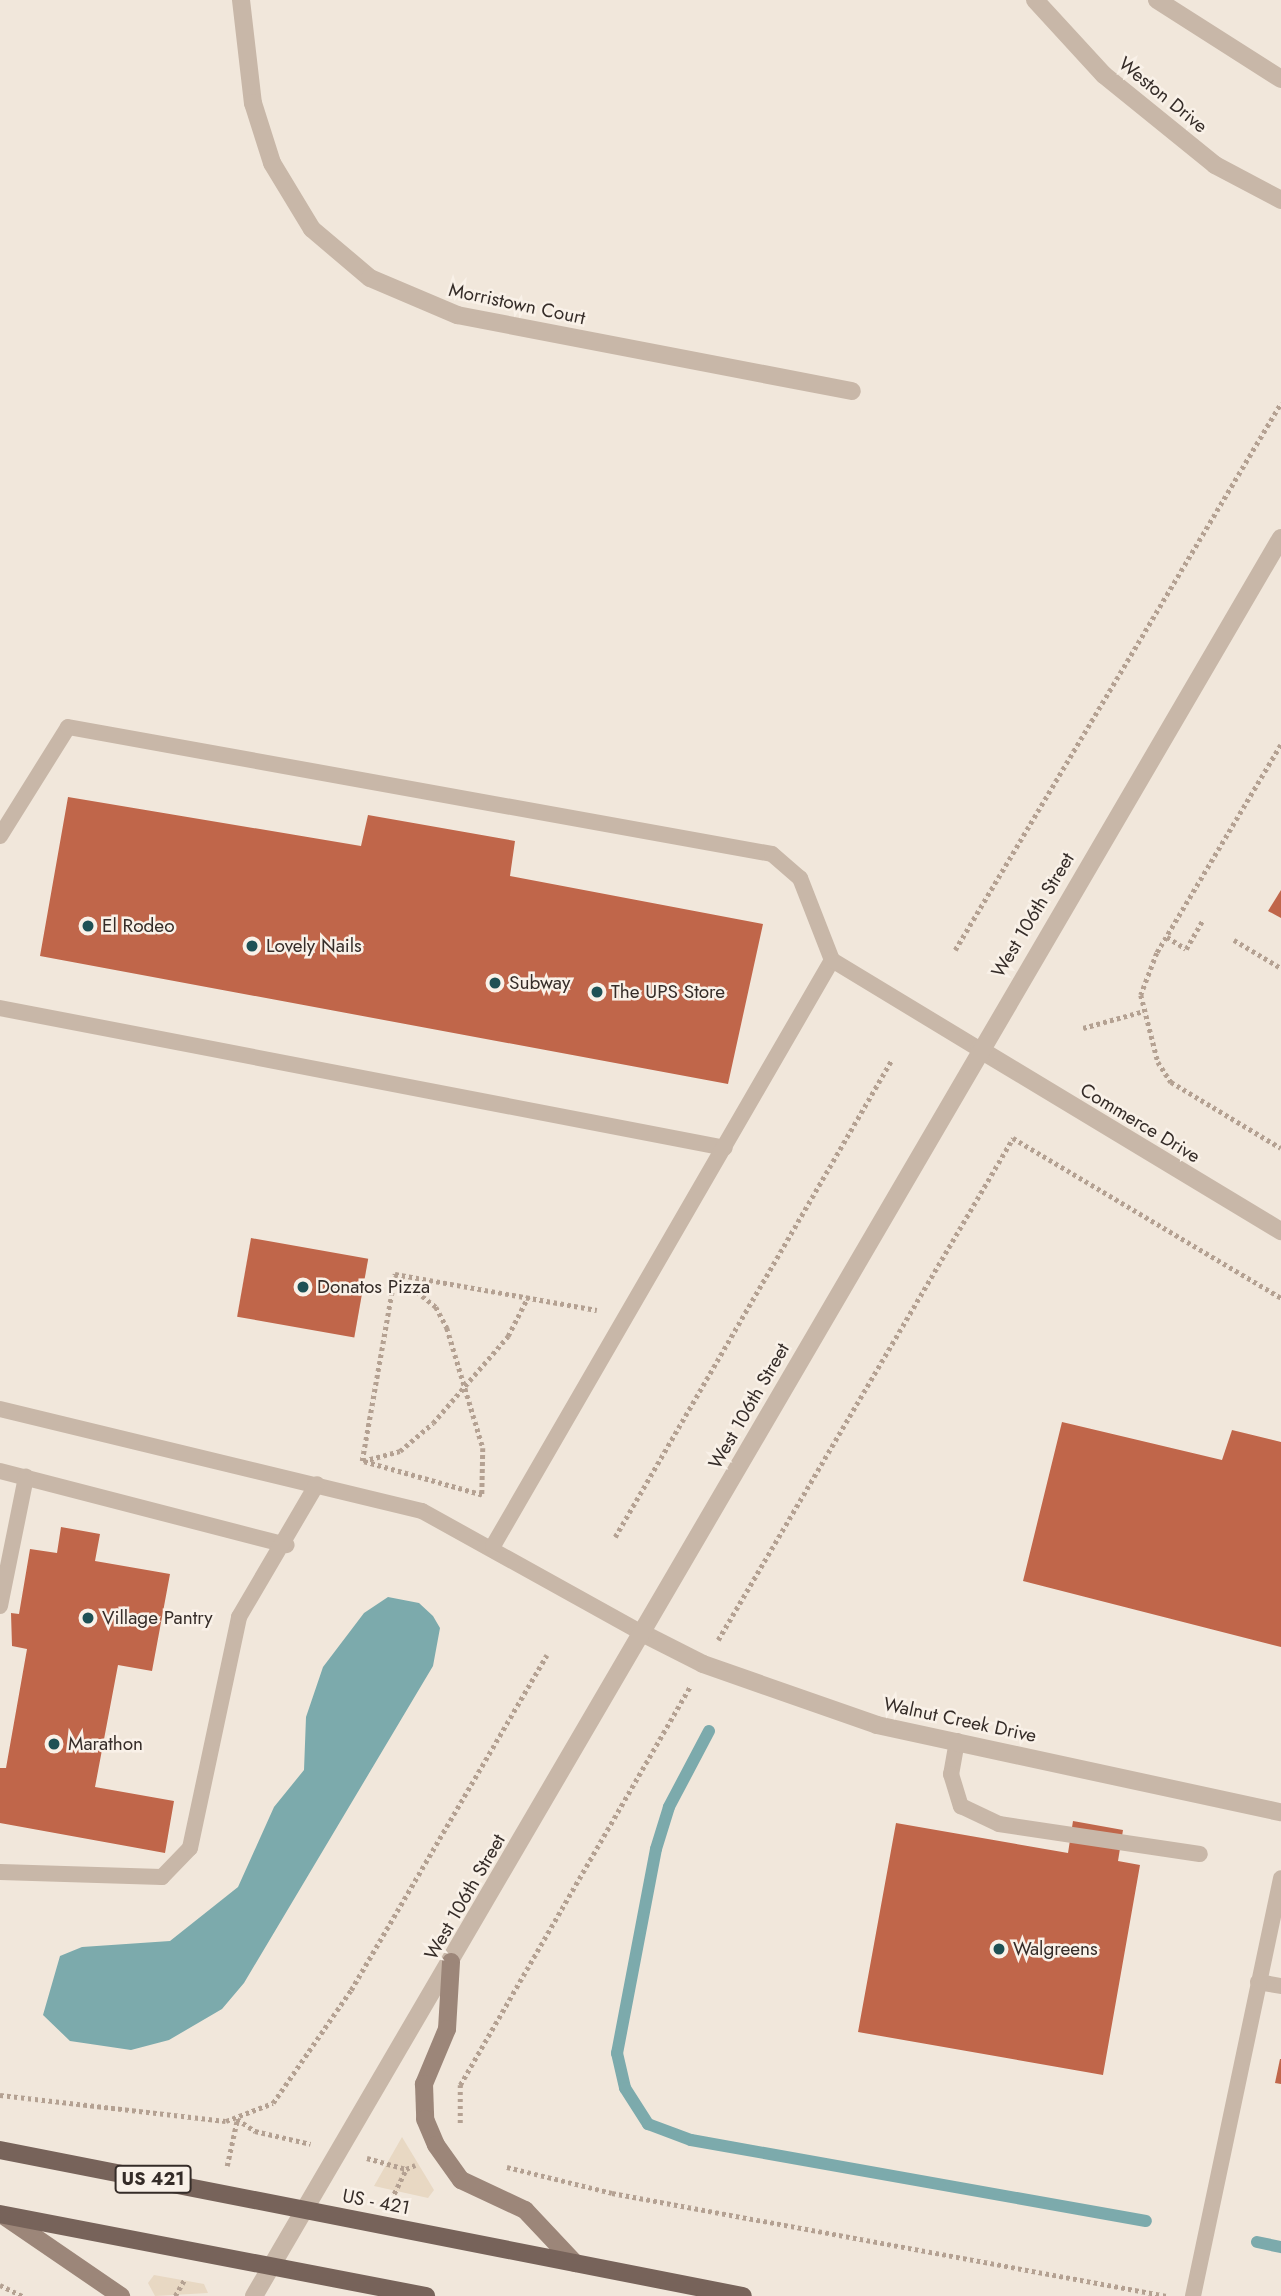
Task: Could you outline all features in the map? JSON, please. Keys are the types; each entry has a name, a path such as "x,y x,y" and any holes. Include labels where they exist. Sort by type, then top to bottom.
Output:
{"main road":[{"path":"451,1962 447,2029 424,2084 425,2119 436,2145 461,2179 525,2210 575,2263"},
{"name":"US - 421","path":"0,2150 743,2296"},
{"path":"1,2214 426,2296"},
{"path":"1,2214 121,2296"}],"street":[{"name":"Morristown Court","path":"241,0 253,103 272,163 313,229 370,278 457,315 852,391"},
{"name":"Weston Drive","path":"1035,0 1104,75 1215,165 1281,200"},
{"path":"1157,0 1281,79"},
{"name":"West 106th Street","path":"254,2296 451,1962 979,1049 1281,538"},
{"name":"Commerce Drive","path":"979,1049 1281,1231"},
{"name":"Walnut Creek Drive","path":"642,1633 703,1664 877,1725 1281,1812"}],"lane":[{"path":"0,836 68,727 772,854 800,878 832,961 979,1049"},
{"path":"493,1546 832,961"},
{"path":"0,1008 725,1148"},
{"path":"0,1409 422,1511 493,1546 642,1633"},
{"path":"0,1471 287,1545"},
{"path":"0,1606 26,1477"},
{"path":"1,1876 162,1877 190,1848 239,1617 260,1576 287,1545 317,1484"},
{"path":"957,1741 951,1774 961,1806 999,1824 1200,1854"},
{"path":"1193,2296 1280,1885"},
{"path":"1258,1982 1281,1986"}],"path":[{"path":"955,950 1281,403"},
{"path":"1281,745 1142,984 1144,1011 1171,1082 1281,1148"},
{"path":"1167,937 1186,949 1203,920"},
{"path":"1234,940 1281,968"},
{"path":"1083,1028 1144,1011"},
{"path":"615,1537 891,1061"},
{"path":"463,2130 460,2085 703,1664 1013,1138 1281,1298"},
{"path":"395,1273 626,1315"},
{"path":"362,1461 482,1495 483,1448 436,1307 395,1273"},
{"path":"362,1461 395,1273"},
{"path":"362,1461 400,1451 508,1336 528,1297"},
{"path":"0,2095 226,2121 273,2103 351,1990 547,1655"},
{"path":"497,2163 612,2193 1167,2296"},
{"path":"175,2296 184,2281"},
{"path":"0,2285 23,2296"}],"shaded area":[{"path":"402,2137 434,2190 428,2198 374,2186"},
{"path":"154,2275 204,2284 208,2293 155,2296 148,2283"}],"water":[{"path":"388,1597 419,1603 433,1616 440,1628 433,1666 244,1983 222,2009 169,2040 131,2050 70,2041 43,2015 60,1956 82,1947 170,1941 238,1887 274,1807 304,1770 306,1717 323,1667 364,1613"}],"building":[{"path":"68,797 361,846 368,815 515,841 510,876 763,924 728,1084 40,956"},
{"path":"1281,890 1281,918 1268,911"},
{"name":"Donatos Pizza","path":"251,1238 368,1259 354,1337 237,1317"},
{"path":"1062,1422 1222,1460 1232,1430 1281,1442 1281,1647 1023,1581"},
{"path":"61,1527 100,1534 95,1561 170,1574 152,1671 118,1665 95,1787 174,1801 165,1853 0,1823 0,1768 6,1768 27,1649 12,1646 11,1613 19,1614 30,1549 57,1553"},
{"name":"Walgreens","path":"1073,1821 1123,1830 1118,1861 1140,1865 1103,2075 858,2032 896,1823 1068,1853"},
{"path":"1281,2059 1281,2084 1275,2083"}],"waterway":[{"path":"709,1731 669,1807 656,1849 617,2053 625,2088 648,2124 691,2140 1146,2221"},
{"path":"1257,2242 1281,2247"}],"place":[{"name":"El Rodeo","path":"88,926"},
{"name":"Lovely Nails","path":"252,946"},
{"name":"Subway","path":"495,983"},
{"name":"The UPS Store","path":"597,992"},
{"name":"Donatos Pizza","path":"303,1287"},
{"name":"Village Pantry","path":"88,1618"},
{"name":"Marathon","path":"54,1744"},
{"name":"Walgreens","path":"999,1949"}]}
